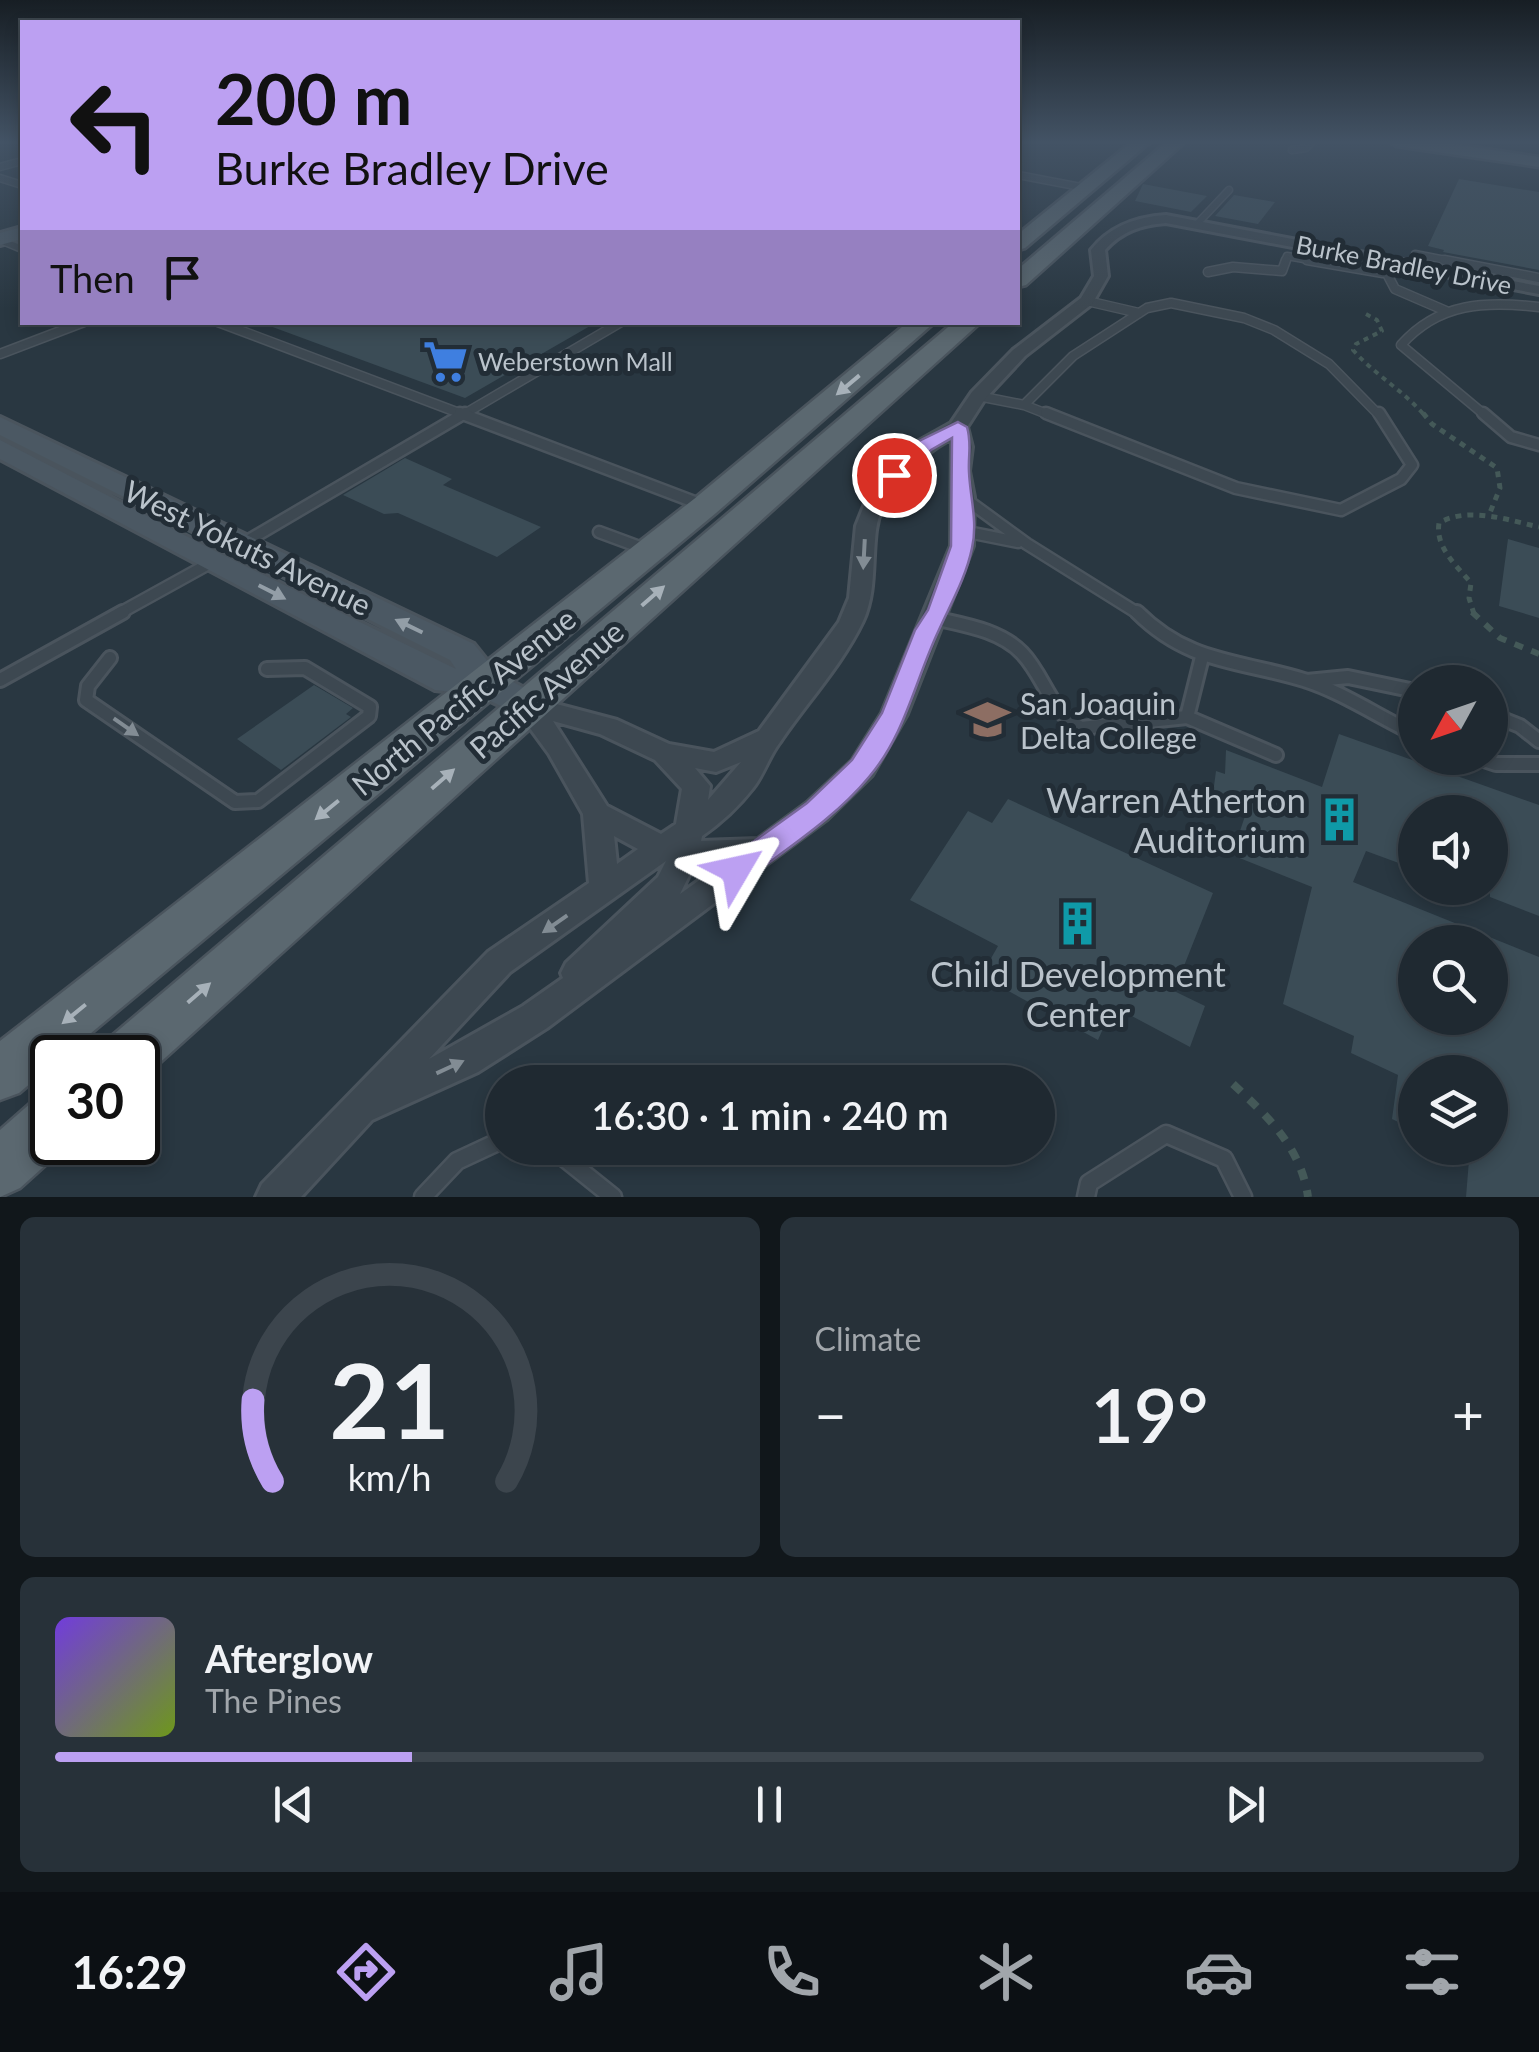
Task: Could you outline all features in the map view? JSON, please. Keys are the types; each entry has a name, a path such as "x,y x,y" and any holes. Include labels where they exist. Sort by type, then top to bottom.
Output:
{"main road":[{"path":"1020,242 1075,197"},
{"path":"1020,278 1114,197"},
{"name":"North Pacific Avenue","path":"0,1074 705,506 919,325"},
{"path":"906,377 903,366 950,325"},
{"name":"Pacific Avenue","path":"152,1035 966,325"},
{"path":"0,1168 30,1141"}],"street":[{"name":"Burke Bradley Drive","path":"1087,301 1101,276 1098,250 1110,237 1146,220 1198,224 1386,267 1539,290"},
{"path":"275,1197 362,1108 426,1034 499,962 679,844 744,780 768,738 824,665 851,622 860,598 866,526 873,505 894,475 924,446 958,427 978,396 1019,353 1087,301"},
{"name":"West Yokuts Avenue","path":"0,425 462,652 485,683"},
{"path":"362,1108 466,1060 562,997 818,811 862,768 894,714 958,560 964,498 959,470 963,446 958,427"},
{"name":"West Yokuts Avenue","path":"0,448 212,562 448,681 485,683 526,705"},
{"path":"526,705 608,727 664,753 716,762 768,738"},
{"path":"526,705 560,747 597,814 605,889"},
{"path":"562,997 582,965 669,886 696,786 664,753"},
{"path":"597,814 679,844 764,850"}],"lane":[{"path":"1198,224 1222,197"},
{"path":"1415,254 1539,278"},
{"path":"1208,272 1233,267 1282,271 1286,256 1386,267 1388,285 1404,296 1446,312"},
{"path":"1539,307 1496,300 1470,302 1411,332 1402,345 1511,437 1539,444"},
{"path":"1087,301 1139,313"},
{"path":"978,396 1024,405 1236,488 1341,510 1367,500 1401,479 1412,466 1378,412 1342,374 1290,334 1232,314 1160,304 1139,313 1122,329 1067,361 1024,405"},
{"path":"0,354 76,325"},
{"path":"226,325 705,506"},
{"path":"242,544 616,325"},
{"path":"964,498 1026,544 1132,607 1152,627 1202,656 1307,681 1398,726"},
{"path":"963,531 1026,544"},
{"path":"599,532 649,551"},
{"path":"4,673 212,562"},
{"path":"934,618 980,630 1021,651 1066,723 1081,728 1188,717 1276,756"},
{"path":"1188,717 1202,656"},
{"path":"110,658 88,686 86,700 235,802 258,801 369,716 370,707 304,668 267,669"},
{"path":"1307,681 1322,676 1355,677 1398,687"},
{"path":"1508,721 1539,741"},
{"path":"1508,764 1539,764"},
{"path":"1086,1197 1088,1183 1166,1134 1224,1159 1243,1197"},
{"path":"423,1197 458,1161 485,1148"},
{"path":"573,1165 613,1197"}],"path":[{"path":"1366,314 1377,320 1382,331 1356,344 1353,350 1388,384 1409,397 1432,424 1497,468 1500,488 1489,515"},
{"path":"1539,528 1489,515 1455,514 1439,520 1435,529 1438,544 1471,583 1470,610 1480,625 1539,654"},
{"path":"1233,1084 1293,1144 1308,1197"}],"building":[{"path":"1137,197 1206,197 1191,212 1135,201"},
{"path":"1232,197 1275,202 1258,224 1215,216"},
{"path":"1451,197 1539,197 1539,270 1428,246"},
{"name":"Weberstown Mall","path":"267,325 592,325 465,398"},
{"path":"405,458 452,479 443,485 541,527 497,557 398,513 384,514 343,495"},
{"path":"1508,539 1539,548 1539,618 1499,606"},
{"path":"314,685 353,708 346,714 351,717 281,770 237,739"},
{"path":"1339,734 1398,755 1398,775 1454,775 1539,805 1539,916 1508,904 1508,795 1398,795 1398,863 1366,851 1353,882 1398,900 1398,905 1410,905 1460,925 1398,925 1398,1035 1508,1035 1508,944 1539,957 1539,1197 1466,1197 1469,1165 1508,1165 1508,1055 1398,1055 1398,1075 1351,1053 1354,1036 1283,1004 1312,887 1232,855 1246,813 1212,801 1216,771 1225,774 1226,750 1322,787"},
{"name":"Child Development Center","path":"1008,799 1213,893 1174,991 1205,1006 1190,1047 1113,1006 1098,1040 981,976 998,946 910,900 968,811 992,823"},
{"path":"1398,1075 1398,1122 1392,1119"}],"place":[{"name":"Weberstown Mall","path":"445,361"},
{"name":"San Joaquin Delta College","path":"987,720"},
{"name":"Warren Atherton Auditorium","path":"1339,819"},
{"name":"Child Development Center","path":"1078,923"}],"route":[{"path":"736,870 818,811 862,768 894,714 926,630 940,610 962,546 964,498 959,470 963,446 958,427 924,446 894,475"}]}
